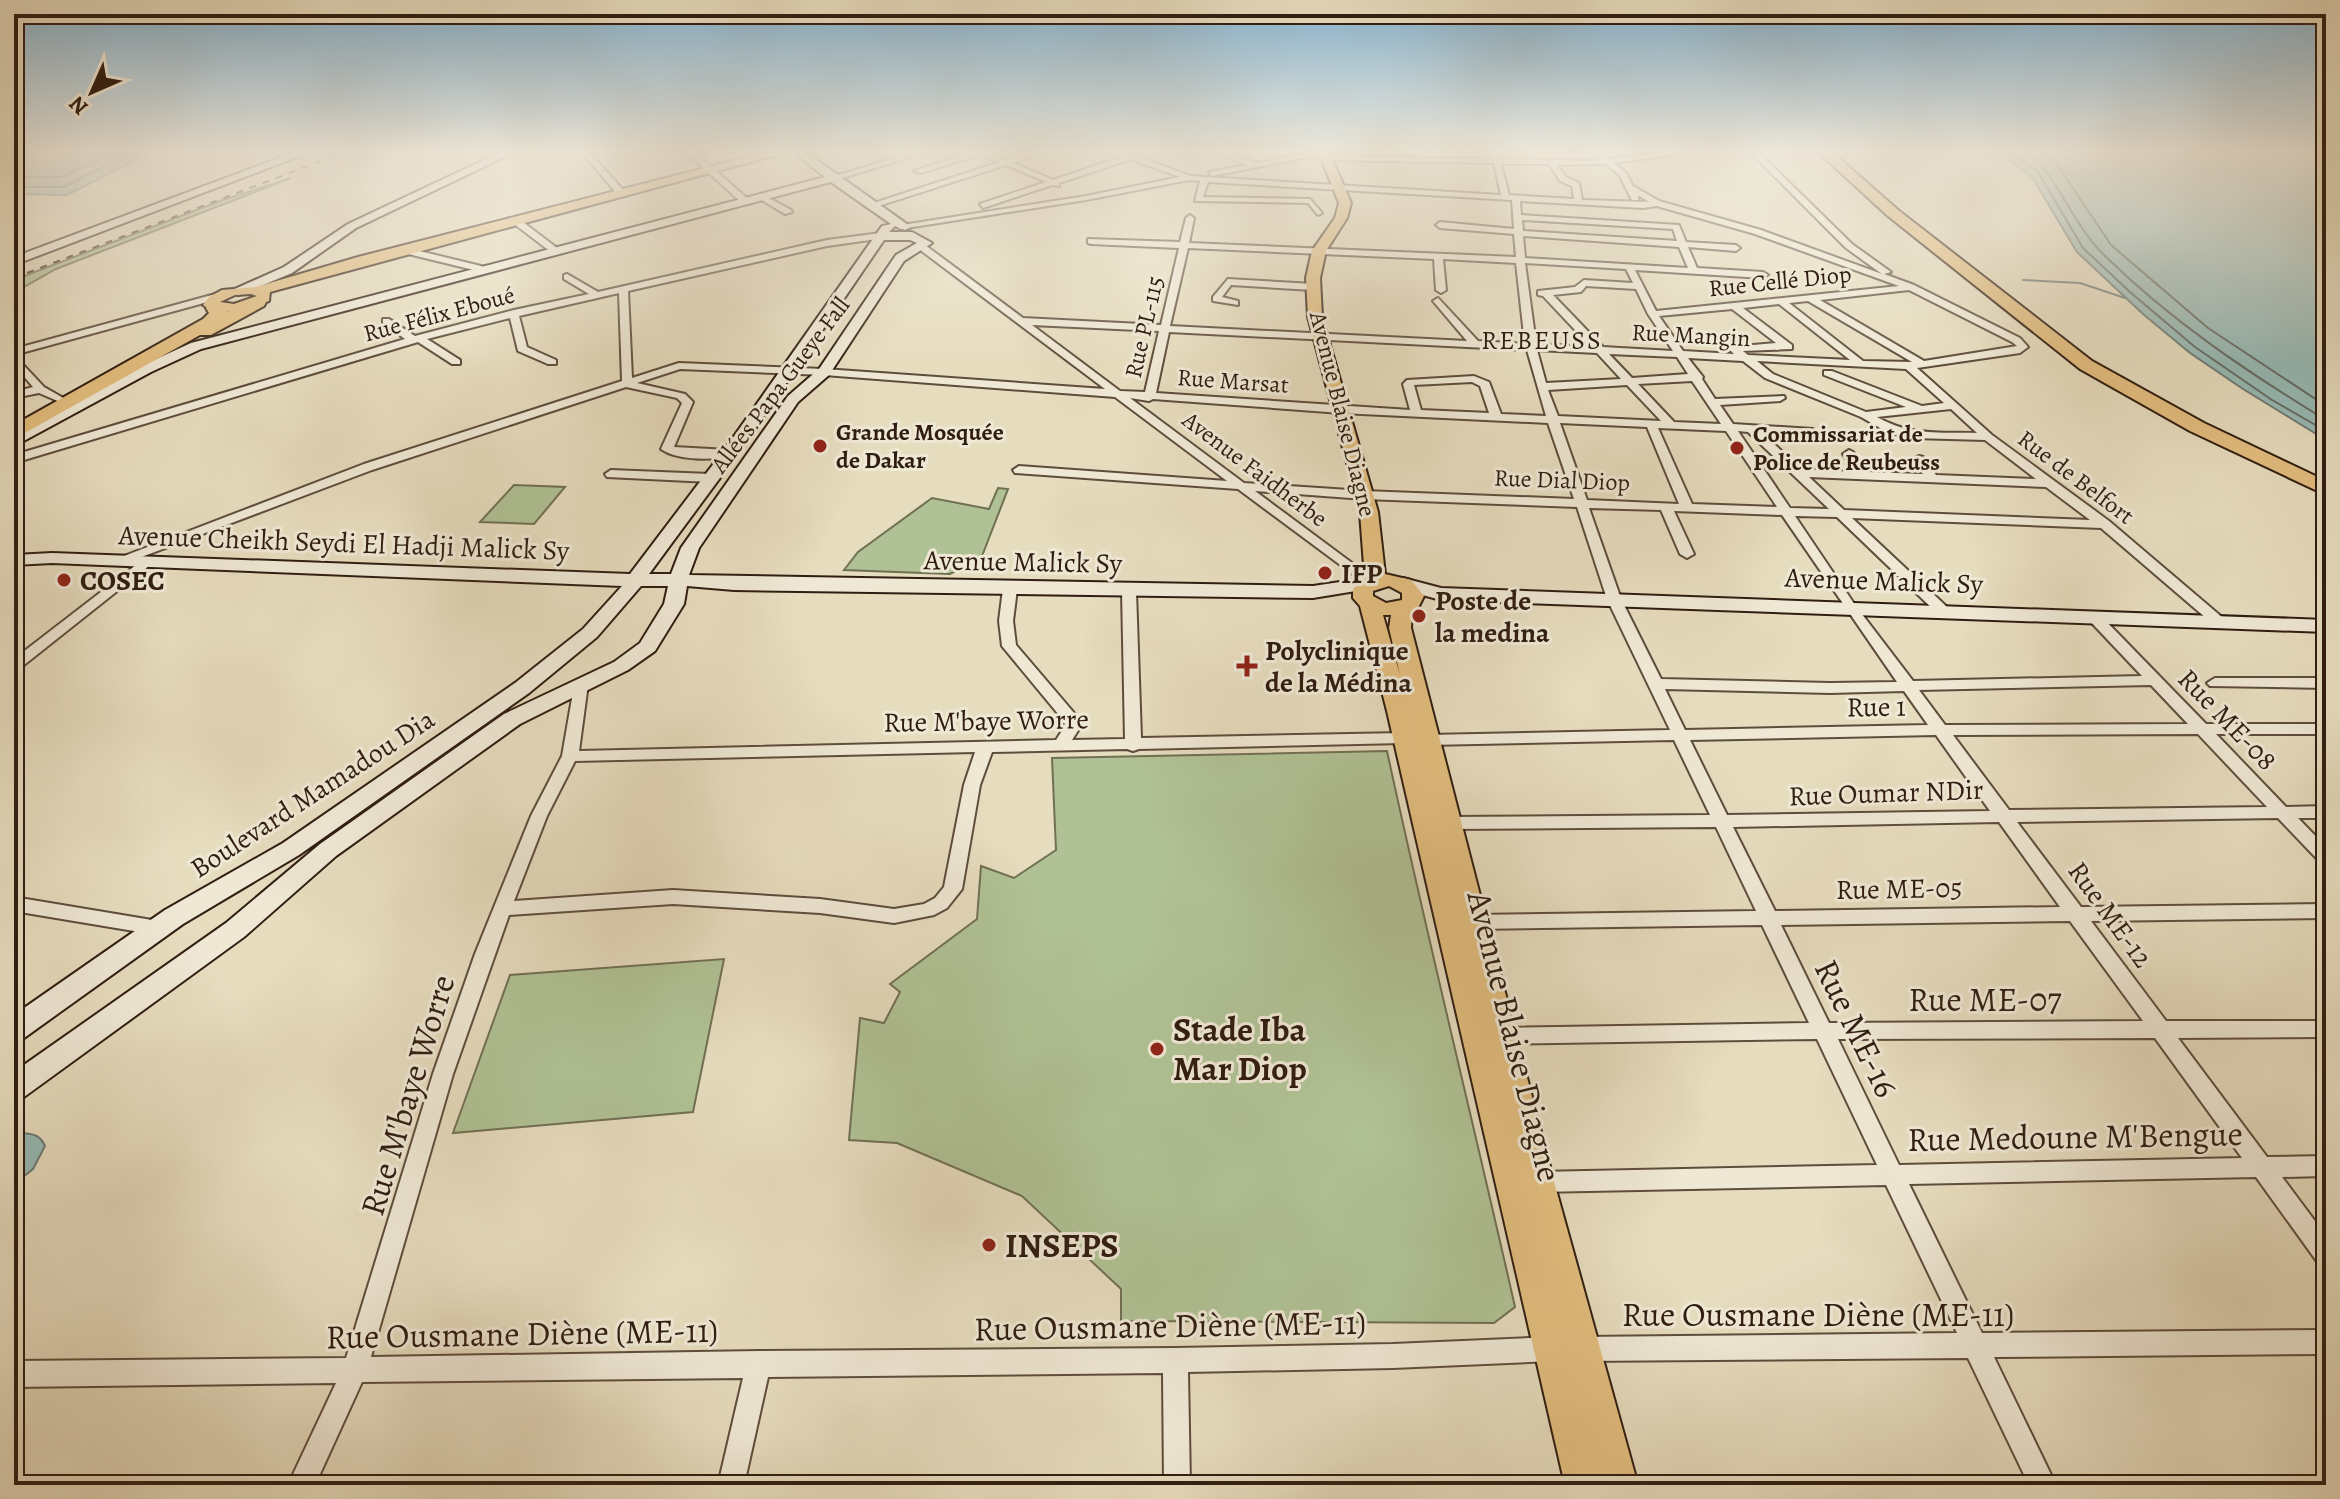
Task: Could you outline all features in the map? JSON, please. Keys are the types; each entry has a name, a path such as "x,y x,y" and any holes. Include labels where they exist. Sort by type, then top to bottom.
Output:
{"highway":[{"path":"1903,221 2086,365 2184,420 2326,489"},
{"path":"1912,221 2091,359 2132,385 2326,483"},
{"path":"14,433 256,298"},
{"path":"170,347 215,319 219,313 215,304"},
{"path":"2221,430 2326,476"},
{"path":"2277,464 2326,495"}],"main road":[{"path":"215,304 235,308 302,278 516,221"},
{"name":"Avenue Blaise Diagne","path":"1337,221 1319,251 1313,287 1319,337 1364,495 1385,593 1400,628 1415,739 1585,1485"},
{"path":"323,251 331,259 363,260"},
{"path":"215,304 234,292 256,298"},
{"name":"Avenue Blaise Diagne","path":"1415,739 1448,823 1499,1036 1618,1485"}],"street":[{"path":"14,261 121,221"},
{"path":"234,292 288,270 363,221"},
{"path":"262,328 250,316 265,283 294,273 323,251 373,221"},
{"path":"516,221 554,250"},
{"path":"14,440 184,351 670,221"},
{"path":"879,221 884,232 912,235 935,221"},
{"name":"Avenue Faidherbe","path":"891,221 1020,321 1385,593"},
{"path":"929,223 942,221"},
{"name":"Rue PL-115","path":"1149,398 1189,221"},
{"name":"Rue ME-16","path":"1517,221 1531,347 1614,599 2043,1485"},
{"path":"1577,221 1676,227 1693,270"},
{"name":"Rue ME-12","path":"1626,221 1624,224 1631,266 1653,314 1715,402 1785,512 1850,607 2326,1255"},
{"path":"1717,221 1758,232 1911,287"},
{"path":"1823,221 1849,246 1911,287"},
{"path":"1440,225 1736,248"},
{"name":"Rue Félix Eboué","path":"14,459 416,339 514,313 884,232"},
{"name":"Allées Papa Gueye Fall","path":"632,584 729,454 884,232"},
{"name":"Allées Papa Gueye Fall","path":"580,684 621,666 648,647 664,625 672,588 690,548 793,399 824,372 900,258 908,251 912,235"},
{"path":"1091,241 1580,263 1763,275"},
{"path":"403,250 482,269"},
{"path":"1438,256 1440,296 1476,345"},
{"path":"1580,263 1584,283"},
{"path":"567,277 595,294"},
{"path":"1235,303 1216,299 1228,282 1313,287"},
{"path":"1584,283 1638,286"},
{"path":"1523,294 1578,290 1584,283"},
{"name":"Rue Cellé Diop","path":"1653,314 1911,287"},
{"name":"Rue Mangin","path":"1020,321 1909,366 2023,347 2016,340 1911,287"},
{"path":"623,288 627,384 681,396 688,402 667,449 679,453 729,454"},
{"path":"1546,293 1669,423"},
{"path":"1810,298 1925,365"},
{"path":"1781,301 1859,362"},
{"path":"60,399 40,389 14,355 173,311 215,304"},
{"path":"1735,306 1803,360"},
{"path":"514,313 522,349 552,362"},
{"path":"386,321 456,362"},
{"path":"135,367 221,334 262,328"},
{"path":"1785,345 1734,349 1769,376 1865,415 1886,428 1905,434 1988,437"},
{"path":"14,424 128,364 170,347"},
{"name":"Rue Marsat","path":"118,561 368,467 679,366 824,372 1341,410 1730,426 1753,431 1809,431"},
{"name":"Rue de Belfort","path":"1909,366 1988,437 2104,524 2218,621"},
{"path":"1828,373 1920,409"},
{"path":"1542,387 1698,377"},
{"path":"1417,414 1408,384 1411,382 1474,379 1485,384 1496,417"},
{"path":"14,395 40,389"},
{"path":"1715,402 1780,398"},
{"path":"1865,415 1951,406"},
{"path":"1650,422 1687,507"},
{"path":"1753,431 1942,610"},
{"path":"1849,454 1865,476"},
{"path":"1919,460 1932,478"},
{"name":"Rue Dial Diop","path":"1019,470 1364,495 2104,524"},
{"path":"1798,473 2047,483"},
{"path":"611,474 710,478"},
{"path":"1666,507 1687,554"},
{"name":"Avenue Cheikh Seydi El Hadji Malick Sy","path":"14,553 52,558 578,580 672,588"},
{"name":"Avenue Cheikh Seydi El Hadji Malick Sy","path":"14,560 52,558"},
{"path":"14,666 145,562"},
{"name":"Boulevard Mamadou Dia","path":"14,1030 158,928 291,849 522,688 590,633 632,584"},
{"name":"Avenue Malick Sy","path":"672,588 734,584 1441,594 2326,626"},
{"path":"1010,589 1006,621 1009,646 1072,720 1073,726 1060,747"},
{"path":"1129,591 1133,746"},
{"name":"Rue ME-08","path":"2093,616 2326,858"},
{"path":"1655,684 1909,687 2155,680"},
{"path":"2215,683 2326,683"},
{"name":"Boulevard Mamadou Dia","path":"14,1088 235,930 328,850 512,719 580,684"},
{"name":"Rue M'baye Worre","path":"301,1485 355,1369 443,1074 502,909 539,816 570,756 580,684"},
{"name":"Rue 1","path":"1415,739 1941,730 2326,729"},
{"name":"Rue M'baye Worre","path":"570,756 1415,739"},
{"path":"502,909 673,897 820,906 894,916 928,910 941,903 953,889 971,788 985,748"},
{"name":"Rue Oumar NDir","path":"1448,823 1722,823 2003,815 2326,812"},
{"path":"14,904 158,928"},
{"name":"Rue ME-05","path":"1472,922 2326,911"},
{"name":"Rue ME-07","path":"1499,1036 2326,1029"},
{"name":"Rue Medoune M'Bengue","path":"1537,1182 2326,1166"},
{"name":"Rue Ousmane Diène (ME-11)","path":"14,1374 1175,1360 1552,1349 2326,1342"},
{"path":"1175,1360 1177,1485"},
{"path":"731,1485 759,1363"}],"green space":[{"path":"168,221 180,221 56,269 24,287 24,292 14,295 14,280"},
{"path":"514,485 565,487 534,524 480,522"},
{"path":"998,488 1008,489 977,569 962,568 950,574 844,570 858,552 932,498 989,509"},
{"name":"Stade Iba Mar Diop","path":"1387,751 1515,1307 1494,1323 1121,1321 1121,1289 1022,1196 897,1143 849,1140 860,1018 884,1023 900,992 890,984 977,919 981,866 1014,878 1056,850 1052,758"},
{"path":"724,959 693,1112 453,1133 510,975"}],"water":[{"path":"2058,221 2326,221 2326,440 2190,353 2077,252"},
{"path":"22,1133 36,1136 45,1146 33,1169 14,1184 14,1136"}],"waterway":[{"path":"2023,280 2080,283 2125,298"}],"railway":[{"path":"14,278 164,221"}],"place":[{"name":"Grande Mosquée de Dakar","path":"820,446"},
{"name":"Commissariat de Police de Reubeuss","path":"1737,448"},
{"name":"IFP","path":"1325,573"},
{"name":"COSEC","path":"64,580"},
{"name":"Poste de la medina","path":"1419,616"},
{"name":"Polyclinique de la Médina","path":"1247,666"},
{"name":"Stade Iba Mar Diop","path":"1157,1049"},
{"name":"INSEPS","path":"989,1245"}],"district":[{"name":"REBEUSS","path":"1542,340"}]}
